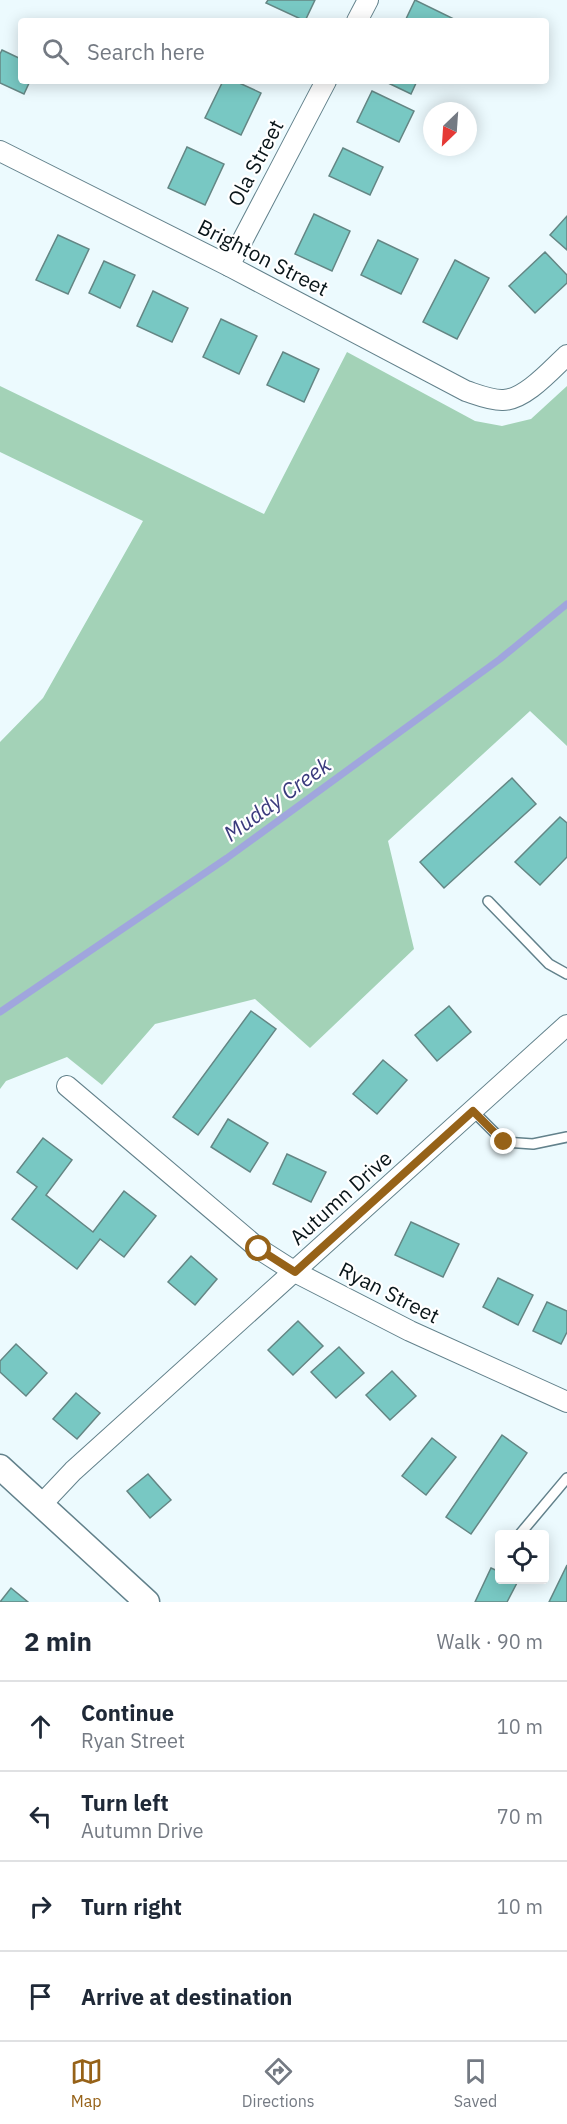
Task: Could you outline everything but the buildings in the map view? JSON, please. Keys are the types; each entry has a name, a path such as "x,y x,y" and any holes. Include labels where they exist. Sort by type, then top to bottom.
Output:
{"street":[{"path":"359,18 368,0"},
{"name":"Ola Street","path":"229,267 324,84"},
{"name":"Brighton Street","path":"0,151 466,391 505,400 525,392 567,355"},
{"name":"Autumn Drive","path":"41,1505 73,1471 567,1025"},
{"name":"Ryan Street","path":"67,1086 259,1249 295,1272 410,1331 567,1402"},
{"path":"0,1467 147,1602"}],"lane":[{"path":"488,902 549,964 567,974"},
{"path":"473,1111 504,1142 533,1144 567,1137"},
{"path":"523,1530 567,1478"}],"green space":[{"path":"347,352 475,421 502,426 531,419 567,386 567,746 530,711 388,841 414,949 310,1048 255,999 155,1024 102,1085 67,1057 6,1081 0,1089 0,742 43,698 143,521 0,452 0,386 264,514"}],"waterway":[{"name":"Muddy Creek","path":"0,1012 227,858 500,659 567,604"}],"route":[{"path":"259,1249 295,1272 473,1111 504,1142"}]}
